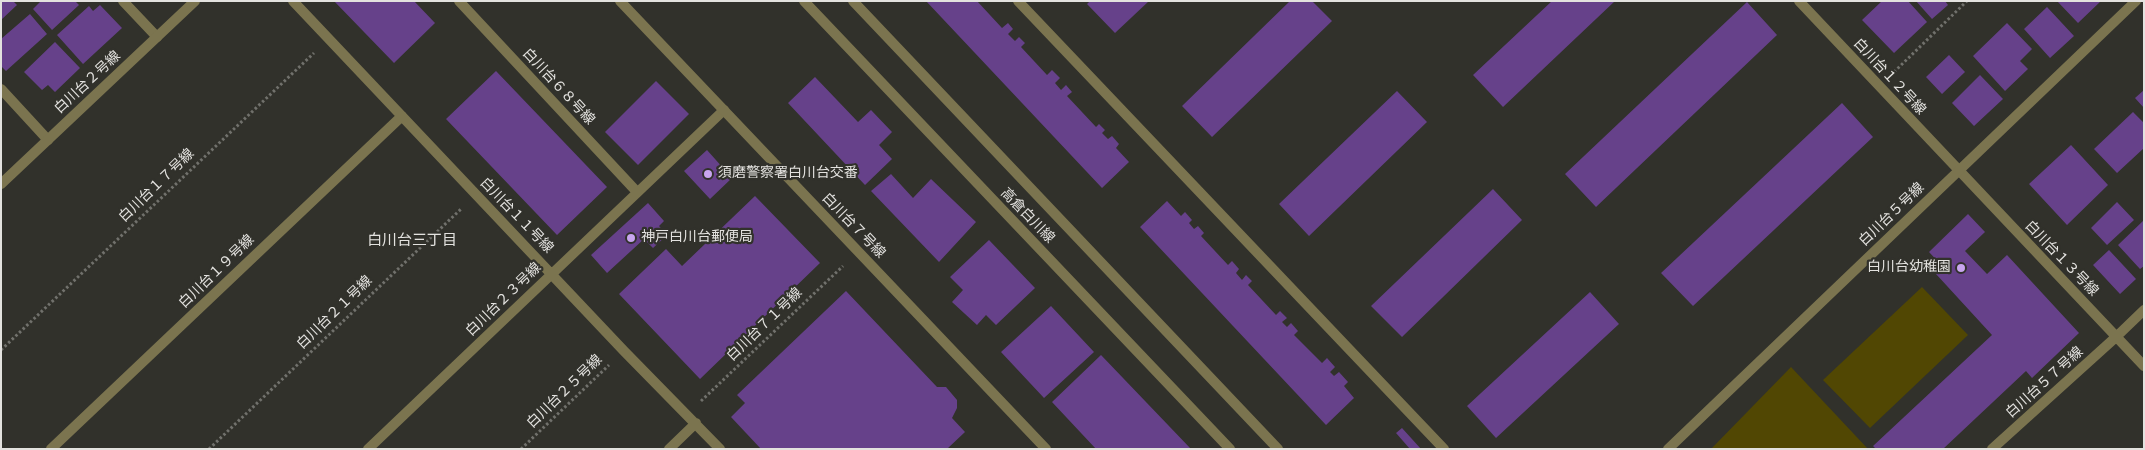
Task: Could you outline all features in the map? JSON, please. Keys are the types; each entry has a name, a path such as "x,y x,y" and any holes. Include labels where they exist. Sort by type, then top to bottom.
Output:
{"street":[{"path":"123,1 157,37"},
{"name":"白川台２号線","path":"1,184 195,1"},
{"name":"白川台１１号線","path":"293,1 624,351 720,449"},
{"name":"白川台６８号線","path":"459,1 637,192"},
{"name":"白川台７号線","path":"620,1 1046,449"},
{"name":"高倉白川線","path":"804,1 1230,449"},
{"name":"高倉白川線","path":"853,1 1278,449"},
{"path":"1018,1 1444,449"},
{"name":"白川台５号線","path":"1668,449 2136,1"},
{"name":"白川台１２号線","path":"1802,2 1958,171"},
{"path":"1,89 48,140"},
{"name":"白川台２３号線","path":"368,449 724,110"},
{"name":"白川台１９号線","path":"51,449 402,116"},
{"name":"白川台１３号線","path":"1958,171 2144,366"},
{"name":"白川台５７号線","path":"1992,449 2144,310"},
{"path":"669,449 696,423"}],"path":[{"path":"1879,86 1967,1"},
{"name":"白川台１７号線","path":"1,350 329,38"},
{"name":"白川台２１号線","path":"208,449 476,194"},
{"name":"白川台７１号線","path":"687,414 858,252"},
{"name":"白川台２５号線","path":"521,449 624,351"}],"shaded area":[{"path":"1922,287 1968,335 1870,428 1823,380"},
{"path":"1791,367 1868,449 1711,449"}],"building":[{"path":"1,1 13,1 17,5 1,20"},
{"path":"41,1 75,1 79,5 52,30 33,9"},
{"path":"334,1 414,1 435,23 394,63"},
{"path":"926,1 977,1 1002,28 1008,23 1013,29 1008,34 1015,41 1019,37 1025,43 1021,47 1047,75 1052,70 1060,78 1055,83 1061,90 1066,85 1072,92 1067,96 1096,127 1099,124 1105,130 1102,133 1108,139 1112,136 1119,144 1116,148 1129,162 1102,188"},
{"path":"1090,1 1149,1 1115,33 1087,4"},
{"path":"1290,1 1312,1 1332,21 1212,137 1182,106"},
{"path":"1552,1 1615,1 1503,107 1473,75"},
{"path":"1882,1 1908,1 1927,22 1894,53 1862,20"},
{"path":"1916,1 1945,1 1948,5 1932,19"},
{"path":"2057,1 2101,1 2078,23"},
{"path":"1747,2 1777,35 1596,207 1565,174"},
{"path":"100,5 122,28 83,64 57,35 89,6 93,11"},
{"path":"2047,7 2074,36 2050,58 2024,29"},
{"path":"30,14 47,34 6,71 1,66 1,39"},
{"path":"2007,23 2032,49 2020,61 2028,69 2005,91 1973,56"},
{"path":"55,42 80,68 55,92 48,85 42,90 24,72"},
{"path":"1949,55 1965,72 1942,94 1926,77"},
{"path":"496,71 607,187 557,235 446,119"},
{"path":"1980,75 2003,99 1974,126 1952,103"},
{"path":"815,77 858,122 871,110 892,132 879,145 892,159 865,185 788,103"},
{"path":"656,81 689,114 638,165 605,132"},
{"path":"2144,90 2144,108 2135,98"},
{"path":"1397,91 1427,122 1309,236 1279,204"},
{"path":"1842,103 1873,137 1693,306 1661,273"},
{"path":"2133,112 2144,123 2144,148 2117,173 2094,149"},
{"path":"2071,145 2108,185 2067,225 2029,184"},
{"name":"須磨警察署白川台交番","path":"707,150 732,178 710,199 684,171"},
{"path":"891,174 913,198 931,179 976,222 939,262 871,191"},
{"path":"1493,189 1522,220 1402,337 1371,306"},
{"path":"755,196 820,263 700,379 619,294 666,249 682,266"},
{"path":"1167,201 1181,216 1185,212 1192,220 1189,223 1194,229 1198,226 1204,233 1201,236 1228,265 1232,261 1239,269 1236,273 1242,280 1246,275 1252,281 1248,285 1276,315 1280,311 1287,318 1282,322 1287,327 1291,323 1298,331 1294,335 1322,363 1327,358 1335,367 1330,372 1334,376 1339,372 1348,382 1344,386 1354,398 1326,425 1140,227"},
{"path":"2117,202 2134,220 2107,245 2091,228"},
{"path":"648,203 664,221 659,226 667,235 653,248 644,239 607,273 591,255"},
{"path":"1968,214 1985,232 1965,251 1987,274 2007,255 2079,333 2032,378 2026,371 1943,449 1876,449 1873,446 1992,335 1936,274 1943,267 1929,252"},
{"path":"2144,220 2144,266 2140,269 2118,245"},
{"path":"989,240 1035,288 996,325 986,315 977,325 952,302 963,290 950,277"},
{"path":"2109,250 2136,279 2120,294 2093,265"},
{"path":"846,291 937,387 946,387 957,400 957,408 952,418 965,432 947,449 761,449 731,417 745,403 737,395"},
{"path":"1590,292 1619,324 1496,438 1467,406"},
{"path":"1051,306 1094,352 1044,398 1001,352"},
{"path":"1101,355 1191,449 1096,449 1052,402"},
{"path":"1402,428 1421,449 1410,449 1396,433"}],"place":[{"name":"須磨警察署白川台交番","path":"708,174"},
{"name":"神戸白川台郵便局","path":"631,238"},
{"name":"白川台幼稚園","path":"1961,268"}],"district":[{"name":"白川台三丁目","path":"412,241"}]}
